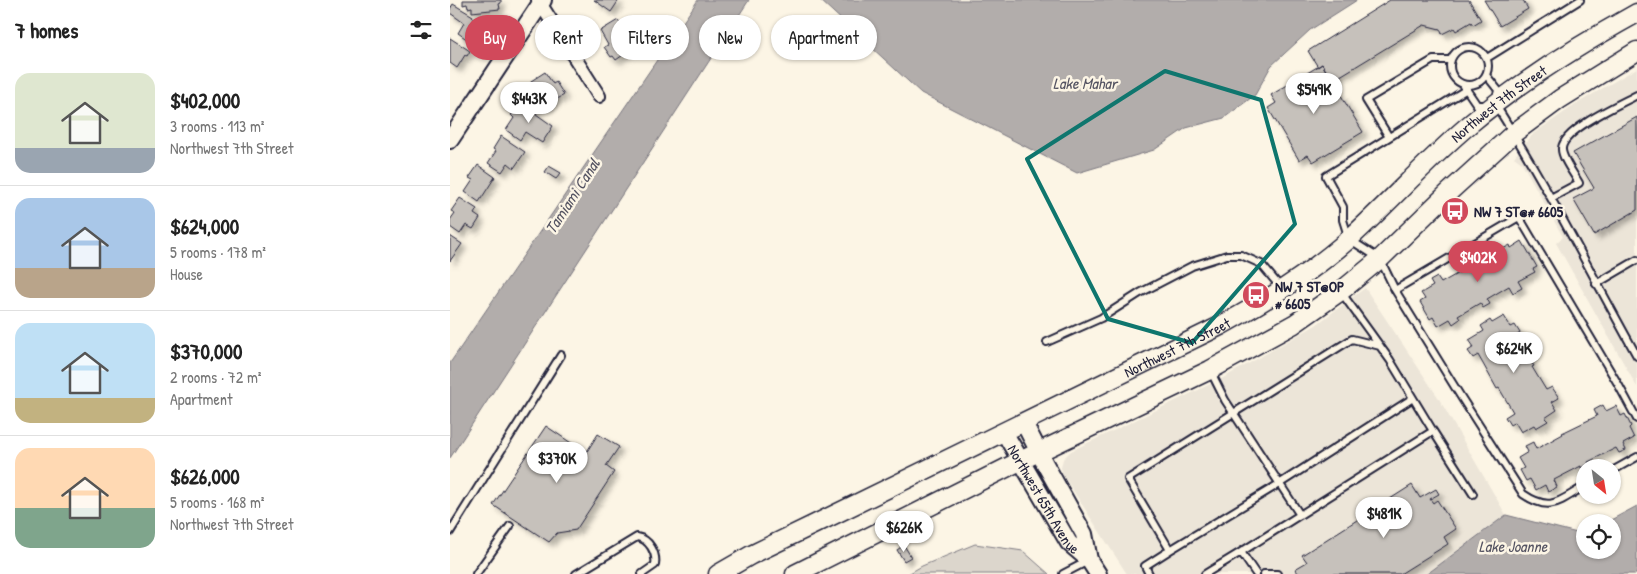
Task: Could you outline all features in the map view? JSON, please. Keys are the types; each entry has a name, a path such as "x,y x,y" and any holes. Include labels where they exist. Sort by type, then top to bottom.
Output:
{"main road":[{"name":"Northwest 7th Street","path":"718,574 751,555 1220,326 1282,290 1349,239 1454,138 1495,104 1549,66 1637,13"},
{"name":"Northwest 7th Street","path":"795,574 1020,461 1210,370 1294,324 1341,291 1380,259 1448,193 1514,133 1574,90 1637,51"}],"street":[{"path":"450,140 541,1 599,96"},
{"name":"Northwest 65th Avenue","path":"1024,423 1084,534 1089,560"},
{"name":"Northwest 65th Avenue","path":"1004,432 1069,543 1089,560 1098,574"}],"lane":[{"path":"1487,58 1580,0"},
{"path":"1495,104 1478,105 1465,87 1454,77 1450,66 1451,60 1458,50 1468,47 1479,49 1487,58 1486,75 1479,83 1465,87 1443,104 1326,176 1343,207 1349,239 1380,259 1395,290 1523,494 1536,502 1552,504 1576,491"},
{"path":"1389,137 1366,100 1433,60 1451,60"},
{"path":"1486,75 1498,90 1495,104 1551,198 1596,284 1637,356"},
{"path":"1551,198 1579,183 1564,156 1562,148 1565,140 1582,125 1637,95"},
{"path":"1395,290 1519,217 1637,419"},
{"path":"1047,342 1100,318 1140,292 1192,266 1227,255 1241,255 1261,264 1282,290"},
{"path":"1596,284 1637,260"},
{"path":"1341,291 1390,360 1472,494"},
{"path":"1170,550 1128,479 1352,339 1380,346"},
{"path":"450,532 561,354"},
{"path":"1210,370 1225,400 1300,516"},
{"path":"1149,574 1145,566 1279,484 1413,398"},
{"path":"1205,574 1433,431"},
{"path":"1621,466 1637,457"},
{"path":"476,574 510,526"},
{"path":"576,574 637,537 646,541 656,559 655,565 642,574"},
{"path":"1241,552 1256,574"},
{"path":"1063,574 1089,560"},
{"path":"1264,574 1277,574"}],"highlighted area":[{"path":"1165,71 1261,100 1295,224 1192,343 1108,319 1027,159"}],"shaded area":[{"path":"1637,68 1637,387 1556,243 1563,237 1522,163 1514,157 1534,133 1578,103"},
{"path":"1365,288 1438,397 1506,515 1427,574 1127,574 1063,475 1061,468 1063,459 1071,451 1223,378 1255,360 1316,325"},
{"path":"975,544 1023,551 1049,574 908,574 922,566"}],"water":[{"name":"Tamiami Canal","path":"698,0 749,0 739,15 699,15 699,60 710,60 450,458 450,363 657,60 689,60 688,15"},
{"name":"Lake Mahar","path":"820,0 1357,0 1310,30 1271,66 1255,95 1224,118 1186,128 1154,150 1077,173 921,93 877,52 877,15 836,15"},
{"name":"Lake Joanne","path":"1637,506 1637,574 1427,574 1506,515 1576,533 1576,559 1621,559 1621,515"}],"building":[{"path":"463,0 501,0 501,3 499,4 500,9 472,12 472,7 468,8 467,4 463,5"},
{"path":"594,0 619,0 611,12"},
{"path":"1390,0 1469,0 1481,20 1473,25 1471,22 1456,31 1454,28 1442,34 1440,29 1424,25 1332,81 1322,64 1318,67 1308,51"},
{"path":"1484,0 1523,0 1528,9 1500,26"},
{"path":"453,4 471,15 465,15 465,38 458,33 464,23 450,13"},
{"path":"611,24 611,57 604,47 608,45 601,30"},
{"path":"450,38 465,48 465,55 457,68 450,63"},
{"path":"1322,64 1363,132 1313,162 1308,155 1299,160 1268,108 1276,103 1271,95"},
{"path":"545,72 553,84 556,82 564,95 546,106 542,99 537,101 535,99 534,96 538,93 531,81"},
{"path":"519,103 530,111 532,108 537,111 536,114 553,126 542,143 525,132 520,140 506,130 514,118 511,115"},
{"path":"1637,117 1637,210 1594,235 1573,199 1594,188 1573,153"},
{"path":"501,136 525,152 514,168 508,163 502,172 488,163 496,151 493,149"},
{"path":"478,165 495,177 479,202 465,192 473,180 469,178"},
{"path":"549,166 561,173 556,179 545,172"},
{"path":"460,198 477,209 474,214 480,218 473,229 466,225 460,234 450,227 450,220 455,213 451,211"},
{"path":"450,236 462,244 450,261"},
{"path":"1522,241 1537,267 1533,269 1535,272 1518,281 1522,288 1513,293 1509,286 1487,299 1490,304 1483,308 1480,303 1458,316 1460,319 1453,324 1450,319 1438,326 1433,317 1430,319 1420,302 1425,299 1421,293 1433,286 1430,281 1437,277 1441,283 1462,271 1461,269 1469,264 1470,267 1492,254 1488,248 1497,243 1501,250 1510,245 1511,248"},
{"path":"1504,316 1511,327 1515,325 1520,333 1515,337 1534,366 1532,367 1546,390 1552,387 1559,398 1552,402 1557,410 1545,418 1548,421 1536,428 1534,425 1521,432 1515,422 1510,425 1505,417 1513,412 1499,388 1497,389 1478,355 1473,358 1468,351 1474,347 1469,340 1484,331 1481,326 1490,320 1492,323"},
{"path":"1603,405 1606,411 1616,406 1621,416 1625,414 1634,438 1623,444 1626,450 1619,453 1616,448 1594,459 1576,459 1576,469 1554,480 1557,487 1548,492 1545,485 1536,490 1530,479 1526,481 1520,470 1524,468 1518,458 1528,452 1525,446 1533,442 1536,449 1562,433 1597,416 1594,410"},
{"path":"546,426 586,453 598,434 619,447 606,466 614,472 576,530 557,533 549,542 493,505"},
{"path":"1412,485 1420,498 1436,489 1439,494 1430,499 1433,503 1437,500 1456,529 1444,537 1448,544 1400,574 1299,574 1295,569 1307,562 1302,555"},
{"path":"904,545 911,557 904,561 897,550"}],"place":[{"name":"NW 7 ST@# 6605","path":"1455,211"},
{"name":"NW 7 ST@OP # 6605","path":"1256,295"}]}
